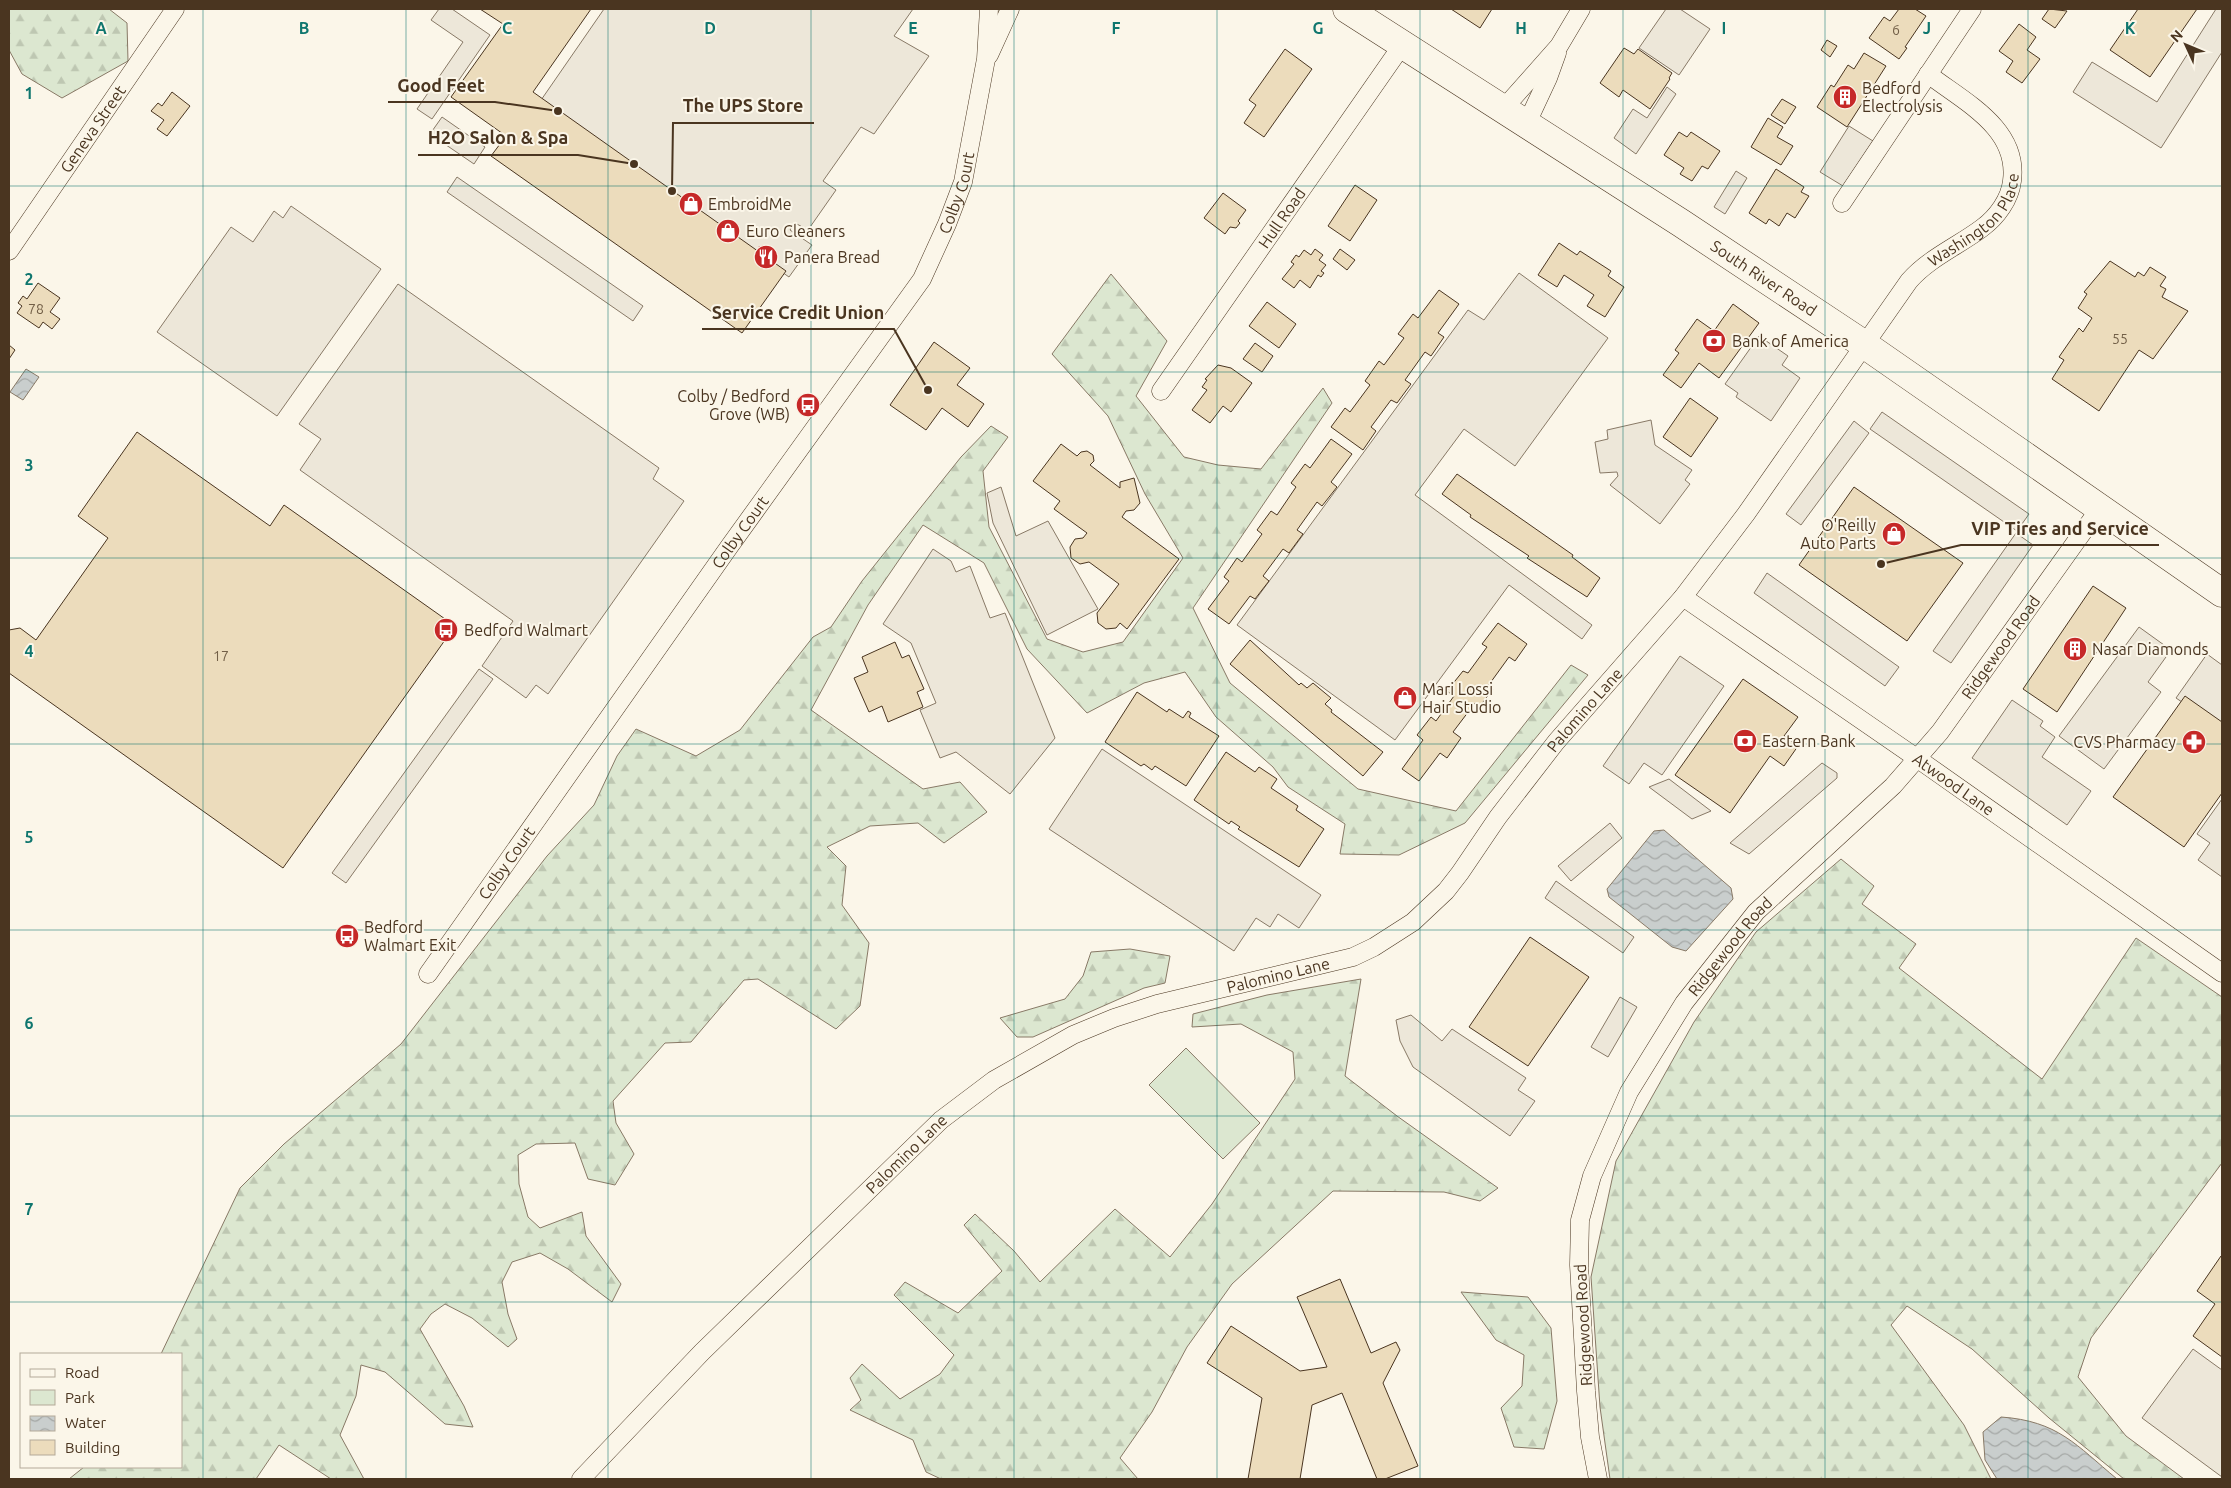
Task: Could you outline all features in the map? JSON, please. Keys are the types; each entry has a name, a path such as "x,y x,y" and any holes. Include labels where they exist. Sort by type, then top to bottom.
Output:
{"main road":[{"name":"South River Road","path":"1347,9 1504,108 1865,346 2222,593"}],"street":[{"name":"Geneva Street","path":"9,251 15,229 175,9"},
{"name":"Colby Court","path":"428,974 729,547 922,279 947,224 963,182 986,60 989,9"},
{"name":"Colby Court","path":"986,60 1010,9"},
{"path":"1504,108 1559,46 1581,9"},
{"path":"1842,202 1972,9"},
{"name":"Hull Road","path":"1161,391 1403,44"},
{"path":"1527,124 1548,78 1559,46"},
{"name":"Washington Place","path":"1865,346 1916,273 1988,223 2004,202 2012,184 2013,158 2007,142 2000,132 1928,74"},
{"name":"Palomino Lane","path":"581,1479 702,1352 941,1120 994,1080 1065,1039 1114,1018 1157,1004 1353,957 1381,943 1413,922 1446,891 1498,817 1556,742 1683,597 1746,514 1865,346"},
{"name":"Ridgewood Road","path":"1598,1479 1590,1437 1586,1391 1579,1265 1580,1220 1592,1176 1609,1132 1629,1092 1684,1002 1725,948 1756,912 1790,879 1869,809 1918,758 1963,703 2100,508"},
{"name":"Atwood Lane","path":"1683,597 1918,758 2222,973"}],"green space":[{"path":"9,9 109,9 127,23 128,61 62,98 22,74 9,50"},
{"path":"1111,274 1167,341 1136,396 1184,457 1218,465 1261,469 1323,388 1332,403 1193,608 1230,683 1358,789 1456,811 1571,665 1588,675 1465,823 1399,855 1340,854 1345,824 1288,787 1273,767 1216,717 1185,672 1144,683 1087,713 1027,649 984,563 923,525 868,605 811,710 923,789 960,782 987,812 944,843 918,823 870,826 827,847 846,866 842,905 869,943 860,1006 836,1029 758,979 744,980 691,1042 665,1043 613,1101 616,1123 634,1154 615,1185 588,1179 575,1143 536,1144 518,1155 519,1184 528,1217 540,1228 582,1212 586,1236 621,1284 612,1302 568,1269 540,1253 512,1262 502,1282 508,1314 517,1339 508,1347 472,1318 445,1304 431,1314 420,1329 464,1406 473,1427 445,1424 385,1372 361,1365 356,1396 340,1435 364,1479 331,1479 279,1445 256,1479 69,1479 83,1468 182,1468 182,1353 161,1353 240,1188 284,1144 401,1044 547,856 594,805 617,756 636,729 696,756 740,730 813,637 831,627 862,581 961,457 991,426 1008,437 983,471 989,527 1047,639 1083,652 1123,642 1183,558 1145,494 1108,416 1052,354"},
{"path":"1841,859 1874,886 1862,904 1916,944 1899,968 2042,1079 2136,938 2222,997 2222,1163 2091,1338 2078,1377 2126,1436 2184,1479 2124,1479 2049,1418 1972,1349 1907,1306 1891,1325 1964,1425 1991,1479 1610,1479 1600,1407 1591,1277 1616,1161 1694,1022 1756,932"},
{"path":"1130,949 1170,956 1165,983 1144,988 1033,1037 1017,1037 1000,1018 1065,999 1083,976 1091,952"},
{"path":"1361,979 1345,1076 1397,1116 1498,1188 1480,1201 1444,1192 1333,1191 1232,1284 1187,1347 1152,1412 1120,1458 1138,1479 941,1479 926,1472 913,1440 850,1410 861,1400 850,1378 862,1364 900,1399 940,1374 954,1355 894,1295 905,1282 958,1313 1002,1271 964,1225 975,1214 1014,1251 1040,1282 1115,1209 1170,1257 1212,1204 1295,1079 1293,1052 1241,1024 1192,1027 1193,1014 1267,995"},
{"path":"1186,1048 1260,1123 1223,1159 1149,1085"},
{"path":"1461,1292 1528,1297 1551,1328 1557,1401 1544,1449 1514,1447 1501,1408 1522,1386 1524,1355 1496,1340"}],"shaded area":[{"path":"439,9 452,9 490,35 432,119 417,109 463,42 431,20"},
{"path":"604,9 913,9 894,36 929,56 874,134 861,127 823,181 836,190 808,230 795,223 790,230 812,245 789,277 539,103"},
{"path":"1666,9 1680,9 1710,29 1679,75 1639,48"},
{"path":"2216,9 2222,9 2222,52 2161,148 2073,92 2092,62 2157,102"},
{"path":"1667,87 1676,94 1636,154 1614,138 1633,109 1647,118"},
{"path":"442,117 485,147 474,164 430,134"},
{"path":"1849,126 1873,141 1843,186 1820,172"},
{"path":"1736,171 1747,178 1725,214 1714,207"},
{"path":"457,177 643,306 633,321 447,192"},
{"path":"291,206 381,269 277,416 157,332 231,227 253,242 274,211 283,218"},
{"path":"1519,273 1608,338 1515,466 1464,429 1415,495 1592,625 1582,639 1509,585 1395,740 1237,625 1468,310 1484,320"},
{"path":"398,284 659,468 653,479 684,501 548,694 536,685 526,698 482,666 513,621 300,470 321,439 299,424"},
{"path":"1759,336 1788,356 1782,365 1800,378 1771,421 1736,397 1738,393 1725,384"},
{"path":"1882,412 2029,514 2017,531 1870,429"},
{"path":"1651,420 1655,445 1692,470 1685,480 1690,484 1660,524 1610,485 1618,476 1617,472 1600,473 1595,442 1608,439 1607,430"},
{"path":"1854,421 1869,433 1801,525 1786,514"},
{"path":"1001,487 1016,536 1048,521 1098,609 1047,635 993,523 987,493"},
{"path":"2016,533 2033,545 1951,663 1933,651"},
{"path":"933,549 951,561 956,572 970,566 990,618 1005,613 1055,738 1010,794 956,752 940,758 920,710 936,703 911,643 883,624"},
{"path":"1767,573 1899,667 1885,686 1754,593"},
{"path":"2139,627 2171,650 2148,682 2161,692 2104,769 2059,736"},
{"path":"2207,654 2222,665 2222,729 2176,698"},
{"path":"1680,656 1724,686 1662,775 1644,763 1629,784 1603,766"},
{"path":"479,669 493,679 346,883 332,873"},
{"path":"2012,700 2043,721 2040,726 2055,737 2042,757 2091,791 2067,825 1972,758"},
{"path":"1102,749 1321,895 1299,928 1278,914 1270,927 1256,918 1234,951 1049,829"},
{"path":"1822,763 1837,773 1837,778 1749,854 1730,843"},
{"path":"1669,779 1711,811 1692,819 1649,787"},
{"path":"2222,799 2222,877 2198,860 2210,843 2197,834"},
{"path":"1610,823 1622,838 1571,881 1558,866"},
{"path":"1556,881 1634,937 1623,953 1545,898"},
{"path":"1620,997 1637,1007 1608,1057 1591,1047"},
{"path":"1411,1015 1442,1041 1452,1029 1526,1078 1518,1090 1535,1101 1510,1136 1413,1067 1400,1041 1396,1020"},
{"path":"2193,1349 2222,1370 2222,1477 2142,1418"}],"water":[{"path":"26,369 39,377 23,400 10,392"},
{"path":"1664,830 1731,888 1733,899 1686,951 1672,947 1609,897 1607,889 1654,831"},
{"path":"2001,1417 2021,1419 2052,1429 2077,1445 2117,1479 1997,1479 1985,1460 1983,1432"}],"building":[{"path":"480,9 591,9 533,92 786,271 742,333 491,156 506,136 451,97 503,24"},
{"path":"1451,9 1492,9 1480,28"},
{"path":"1899,9 1915,9 1926,16 1899,59 1869,38 1884,17 1890,21"},
{"path":"2049,9 2067,11 2055,28 2042,19"},
{"path":"2138,9 2197,9 2150,77 2110,50"},
{"path":"2019,24 2036,37 2027,50 2040,59 2022,83 2006,72 2013,61 1999,51"},
{"path":"1827,40 1837,46 1830,57 1821,50"},
{"path":"1624,48 1634,54 1638,49 1672,73 1650,109 1623,90 1619,97 1600,83"},
{"path":"1285,49 1312,69 1264,137 1244,123 1256,105 1249,100"},
{"name":"Bedford Electrolysis","path":"1864,53 1886,66 1847,127 1817,107 1831,85 1834,87 1848,65 1854,69"},
{"path":"172,92 190,106 167,136 157,129 164,120 151,111 158,103 162,106"},
{"path":"1782,99 1796,107 1785,124 1771,115"},
{"path":"1768,118 1783,127 1777,137 1793,146 1781,165 1751,147"},
{"path":"1679,132 1687,137 1691,132 1720,151 1708,169 1702,166 1692,181 1680,174 1684,168 1664,155"},
{"path":"1776,169 1804,187 1801,192 1809,196 1795,218 1787,213 1779,226 1769,219 1766,224 1749,213"},
{"path":"1355,185 1377,200 1350,241 1328,226"},
{"path":"1223,193 1246,210 1238,221 1240,223 1236,228 1230,227 1225,234 1204,218"},
{"path":"1559,243 1577,255 1580,251 1611,271 1608,276 1624,287 1605,317 1587,306 1594,295 1564,275 1557,287 1538,275"},
{"path":"1315,249 1323,255 1319,260 1326,265 1321,271 1324,273 1321,277 1318,275 1310,288 1300,280 1294,288 1282,279 1294,264 1291,262 1296,255 1299,257 1304,250 1311,255"},
{"path":"1340,249 1355,260 1347,270 1333,259"},
{"path":"2110,261 2135,277 2138,272 2144,276 2150,267 2166,277 2160,286 2166,289 2162,297 2188,311 2153,359 2139,350 2099,411 2052,379 2064,360 2059,357 2079,328 2083,332 2092,318 2078,308 2087,294 2084,292"},
{"path":"38,283 60,298 50,312 60,319 52,329 43,322 39,328 17,313 22,306 18,303 23,296 27,299"},
{"path":"1439,290 1459,304 1438,333 1444,337 1431,356 1425,352 1405,380 1411,384 1397,403 1391,400 1371,427 1376,431 1363,450 1331,427 1345,408 1350,412 1370,385 1365,381 1379,361 1384,365 1404,338 1398,334 1413,314 1418,318"},
{"path":"1267,302 1296,324 1279,348 1249,326"},
{"name":"Bank of America","path":"1733,304 1759,323 1719,378 1699,363 1681,388 1663,375 1679,353 1675,350 1697,319 1714,331"},
{"path":"934,342 970,368 957,385 984,404 968,427 942,408 926,430 890,405"},
{"path":"1255,343 1273,356 1262,372 1243,359"},
{"path":"9,345 15,350 9,359"},
{"path":"1218,365 1231,368 1252,383 1231,412 1223,406 1210,423 1192,410 1207,390 1202,387 1207,380 1205,379"},
{"path":"1690,398 1718,418 1691,457 1663,437"},
{"path":"137,432 270,526 284,505 455,626 283,868 9,673 9,630 20,628 36,640 108,538 78,516"},
{"path":"1331,439 1352,454 1331,482 1337,487 1322,506 1317,502 1297,530 1303,534 1289,553 1283,549 1263,576 1269,581 1255,599 1250,596 1229,624 1208,609 1229,581 1224,577 1237,558 1242,562 1262,534 1257,530 1271,511 1277,515 1296,487 1291,483 1305,464 1310,468"},
{"path":"1061,444 1077,456 1081,452 1087,451 1093,455 1094,461 1090,465 1120,488 1120,482 1134,478 1140,503 1134,510 1126,511 1122,517 1179,559 1127,629 1120,623 1116,628 1106,629 1098,623 1097,613 1119,584 1089,562 1080,564 1071,558 1070,547 1075,539 1083,538 1087,533 1054,509 1060,501 1033,481"},
{"path":"1457,474 1573,555 1572,557 1600,578 1587,597 1527,558 1529,556 1470,517 1471,515 1442,494"},
{"path":"1854,487 1963,563 1907,641 1799,565"},
{"name":"Nasar Diamonds","path":"2093,586 2126,608 2057,712 2023,689"},
{"path":"1498,623 1527,644 1515,661 1509,657 1488,686 1493,689 1480,706 1475,703 1453,732 1461,738 1447,758 1440,753 1419,781 1402,769 1423,740 1417,735 1431,717 1436,721 1454,696 1447,691 1463,671 1468,673 1487,647 1482,644"},
{"path":"1250,640 1299,685 1301,683 1307,688 1313,683 1331,698 1325,704 1332,710 1331,712 1383,752 1363,776 1230,664"},
{"path":"895,642 902,658 909,655 924,689 917,692 923,707 888,722 882,706 869,712 854,678 868,672 862,657"},
{"name":"Eastern Bank","path":"1743,679 1798,717 1784,736 1798,746 1784,766 1770,756 1730,813 1675,775"},
{"path":"1137,692 1167,712 1169,709 1183,718 1188,711 1191,713 1189,717 1219,736 1186,786 1155,766 1152,770 1144,764 1141,766 1105,742"},
{"name":"CVS Pharmacy","path":"2185,696 2222,722 2222,793 2184,847 2113,797"},
{"path":"1226,752 1255,772 1259,767 1277,779 1271,788 1298,806 1296,810 1324,829 1299,867 1238,829 1240,827 1231,821 1229,824 1194,800"},
{"path":"1530,937 1589,977 1528,1066 1469,1027"},
{"path":"2221,1256 2222,1357 2193,1336 2215,1304 2197,1291"},
{"path":"1340,1279 1371,1353 1396,1342 1400,1350 1383,1383 1418,1466 1385,1479 1377,1479 1342,1393 1312,1405 1300,1479 1248,1479 1262,1398 1207,1363 1231,1326 1300,1371 1327,1367 1297,1297"}],"place":[{"name":"Bedford Electrolysis","path":"1845,97"},
{"name":"Good Feet","path":"558,111"},
{"name":"H2O Salon & Spa","path":"634,164"},
{"name":"The UPS Store","path":"672,191"},
{"name":"EmbroidMe","path":"691,204"},
{"name":"Euro Cleaners","path":"728,231"},
{"name":"Panera Bread","path":"766,257"},
{"name":"Bank of America","path":"1714,341"},
{"name":"Service Credit Union","path":"928,390"},
{"name":"Colby / Bedford Grove (WB)","path":"808,405"},
{"name":"O'Reilly Auto Parts","path":"1894,534"},
{"name":"VIP Tires and Service","path":"1881,564"},
{"name":"Bedford Walmart","path":"446,630"},
{"name":"Nasar Diamonds","path":"2075,649"},
{"name":"Mari Lossi Hair Studio","path":"1405,698"},
{"name":"Eastern Bank","path":"1745,741"},
{"name":"CVS Pharmacy","path":"2194,742"},
{"name":"Bedford Walmart Exit","path":"347,936"}]}
